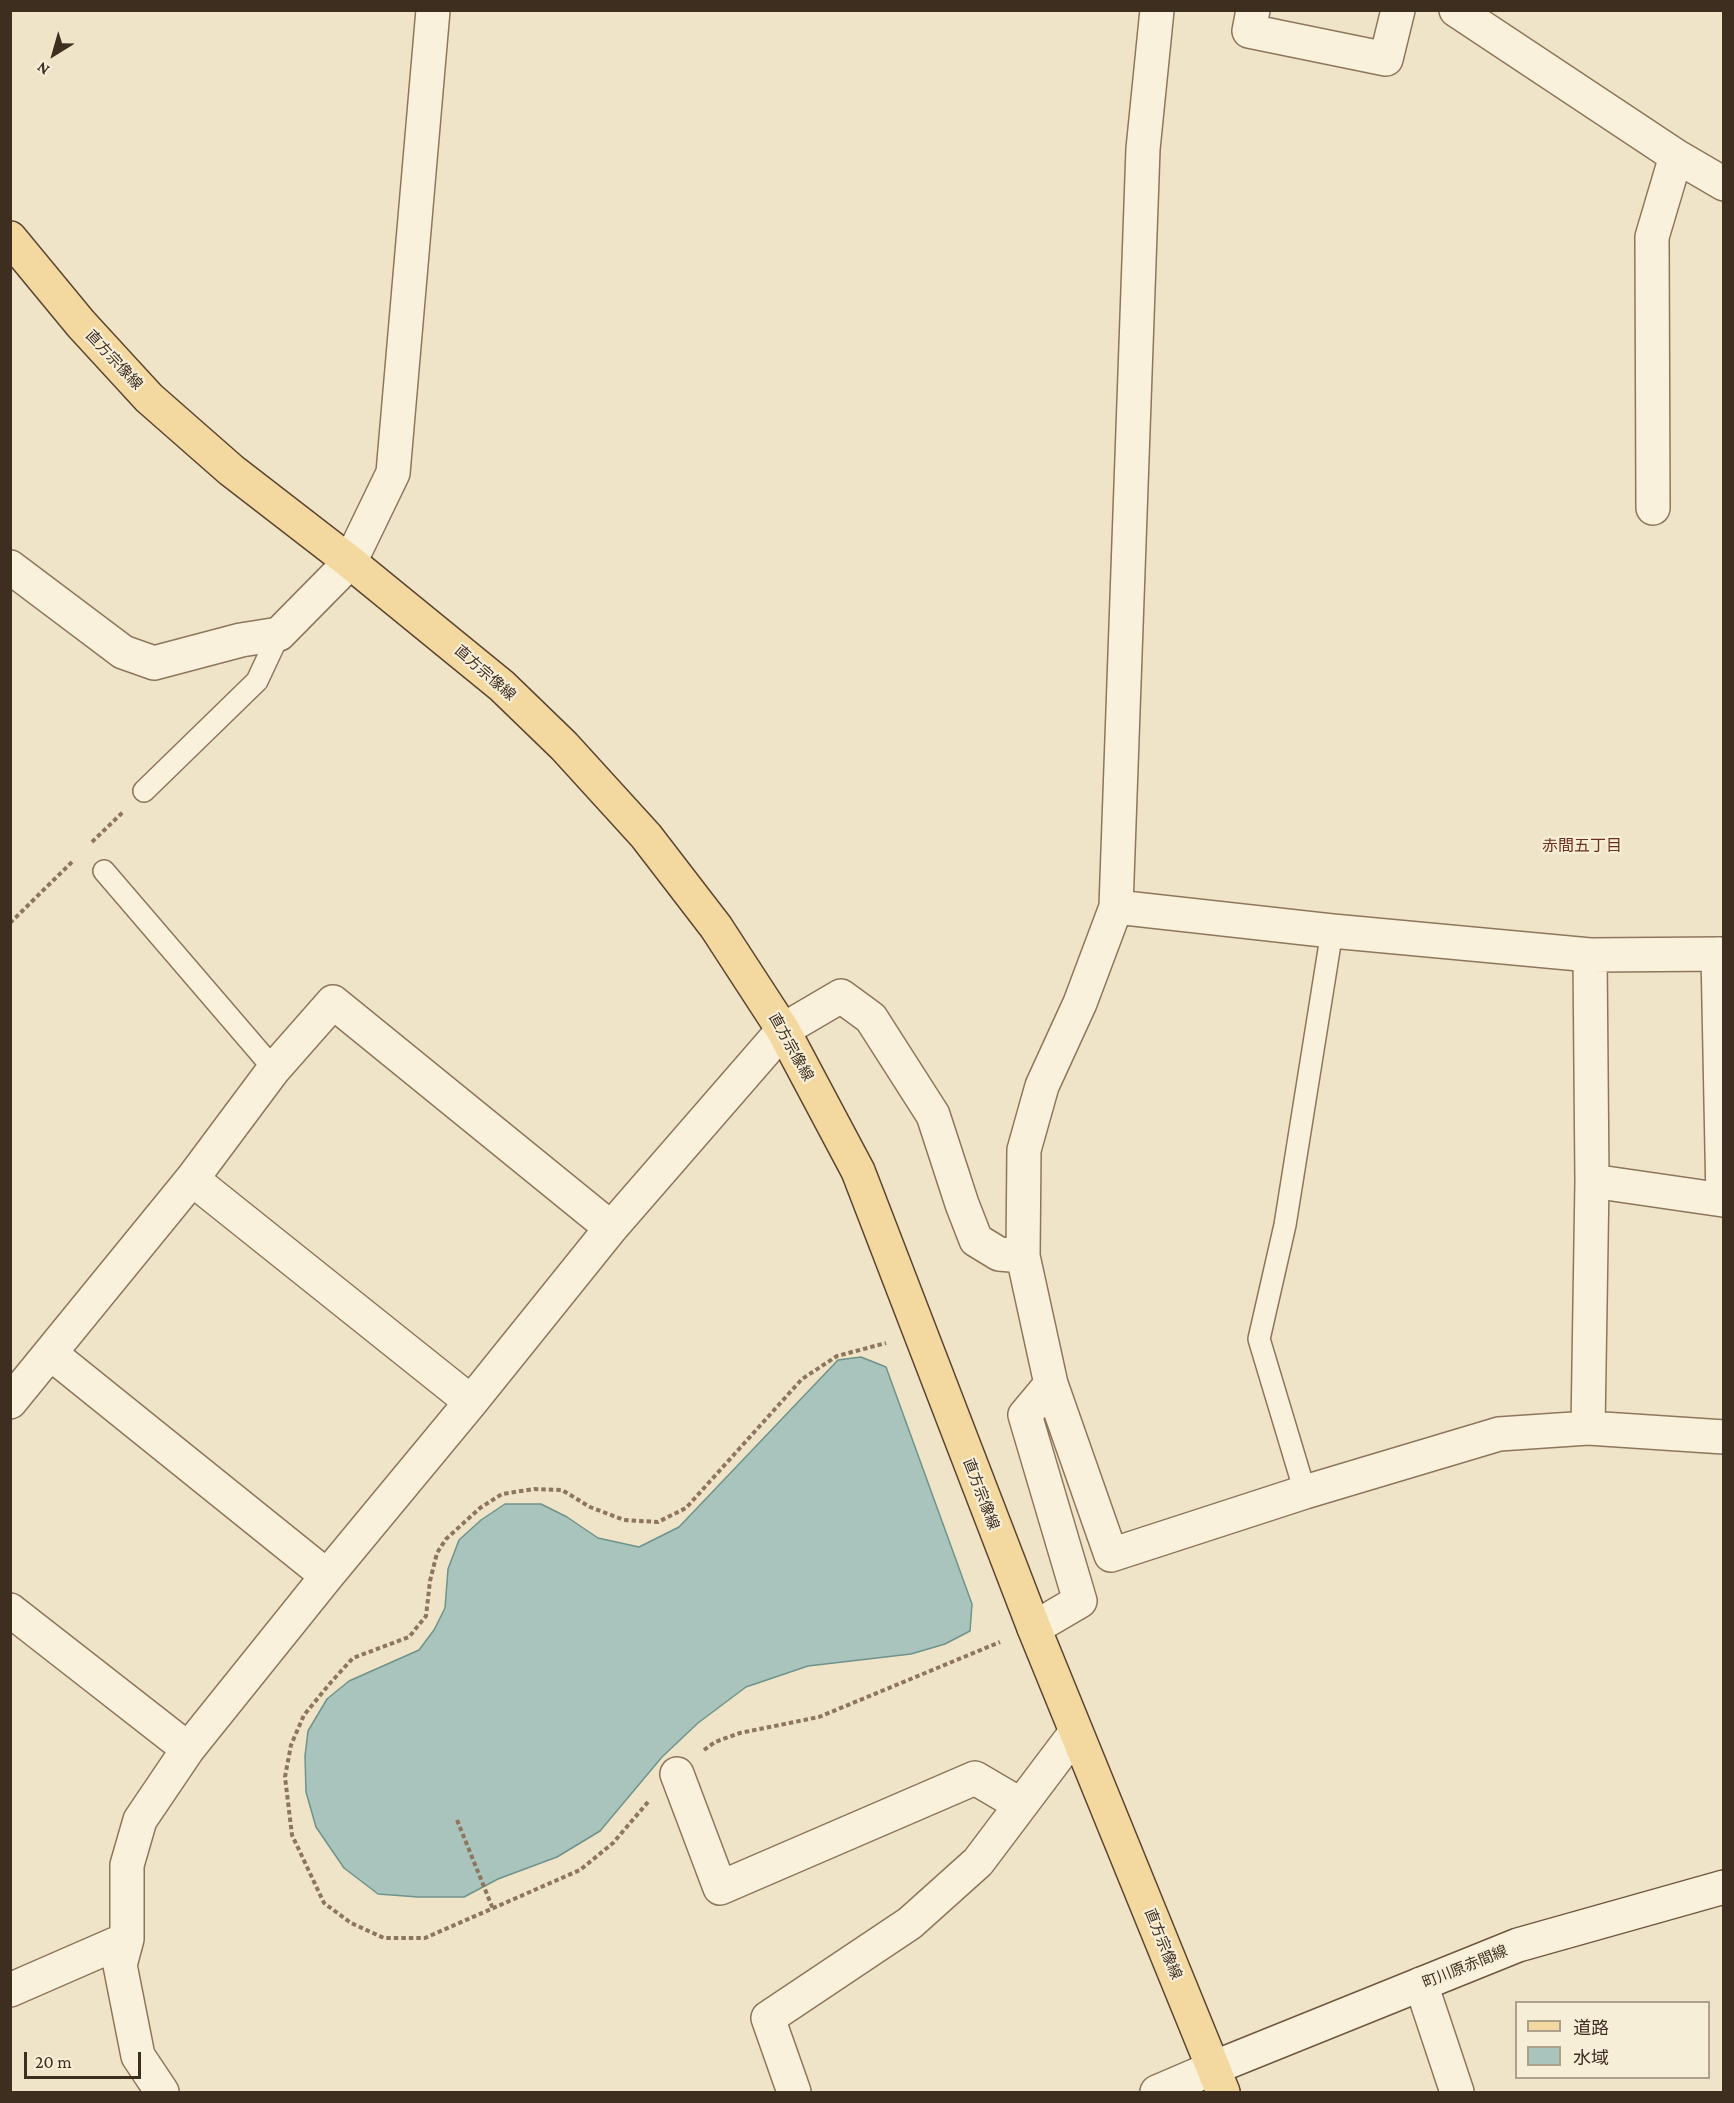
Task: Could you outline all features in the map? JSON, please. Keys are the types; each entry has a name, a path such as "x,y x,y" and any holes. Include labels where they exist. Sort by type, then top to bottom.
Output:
{"main road":[{"name":"直方宗像線","path":"10,238 81,324 148,398 231,470 350,562 501,686 564,747 645,836 709,918 783,1029 858,1171 919,1335 1034,1628 1218,2080"}],"street":[{"path":"10,567 123,652 154,663 241,640 279,634 350,562 393,473 433,10"},
{"path":"1157,10 1143,149 1116,907 1080,1004 1042,1086 1024,1150 1023,1256 1051,1384 1111,1555 1305,1492 1499,1434 1588,1428 1724,1437"},
{"path":"1253,10 1249,31 1386,59 1398,10"},
{"path":"1456,10 1676,156 1724,184"},
{"path":"1653,508 1652,237 1676,156"},
{"path":"1116,907 1332,932 1590,955 1721,954 1724,1200 1592,1181"},
{"path":"1588,1428 1592,1181 1590,955"},
{"path":"162,2092 138,2055 120,1965 127,1939 127,1865 140,1820 188,1749 327,1576 611,1228 783,1029 842,996 871,1018 933,1115 976,1240 999,1254 1023,1256"},
{"path":"10,1402 192,1179 274,1069 333,1002 611,1228"},
{"path":"192,1179 471,1402"},
{"path":"51,1353 327,1576"},
{"path":"1034,1628 1080,1601 1025,1415 1051,1384"},
{"path":"10,1610 188,1749"},
{"path":"794,2092 768,2018 910,1923 978,1862 1076,1732"},
{"path":"676,1774 720,1888 975,1778 1021,1805"},
{"name":"町川原赤間線","path":"1157,2092 1218,2080 1422,1984 1518,1945 1724,1887"},
{"path":"10,1990 127,1939"},
{"path":"1422,1984 1457,2092"}],"lane":[{"path":"144,791 257,681 279,634"},
{"path":"104,871 274,1069"},
{"path":"1305,1492 1259,1339 1285,1225 1332,932"}],"path":[{"path":"919,1335 837,1356 802,1379 686,1508 658,1522 624,1520 590,1507 561,1490 534,1490 502,1494 480,1508 446,1539 437,1553 430,1581 426,1616 409,1637 353,1658 304,1715 291,1745 285,1777 292,1835 324,1903 351,1923 384,1938 424,1938 580,1870 613,1843 650,1798 715,1742 740,1733 819,1717 1034,1628"},
{"path":"457,1820 493,1909"}],"water":[{"path":"861,1357 886,1367 972,1604 970,1631 945,1644 911,1654 808,1666 746,1687 698,1723 662,1757 600,1831 557,1857 498,1879 464,1897 378,1894 344,1868 316,1827 306,1792 305,1756 308,1731 327,1699 349,1681 419,1650 434,1630 445,1608 448,1569 459,1540 481,1520 505,1504 541,1504 567,1517 598,1538 639,1547 679,1527 838,1360"}],"district":[{"name":"赤間五丁目","path":"1582,846"}]}
